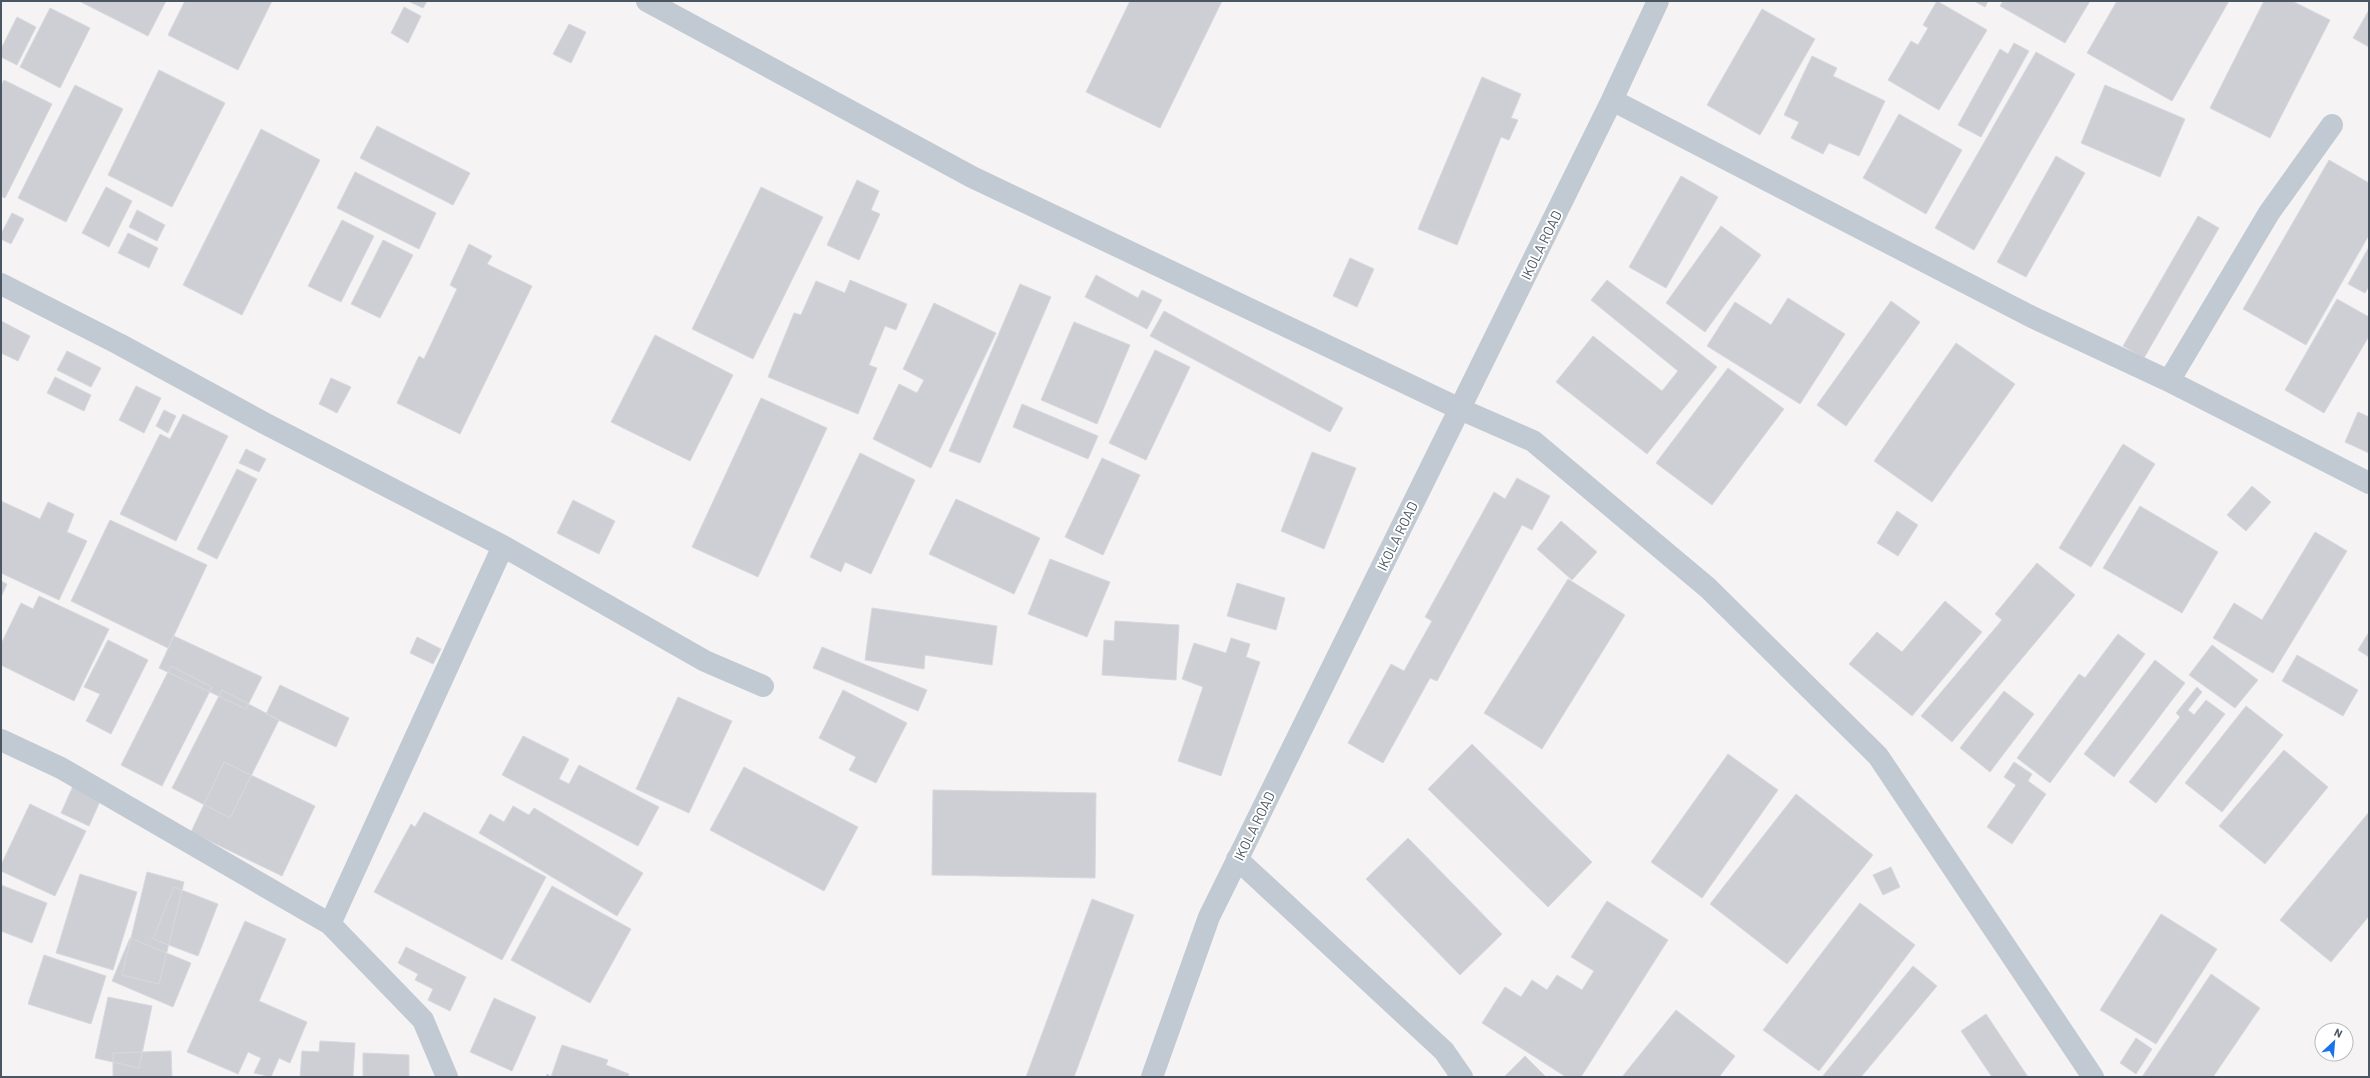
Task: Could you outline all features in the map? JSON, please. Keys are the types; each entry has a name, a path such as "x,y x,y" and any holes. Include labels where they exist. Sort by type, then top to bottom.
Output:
{"street":[{"path":"648,1 972,177 1539,446 1708,588 1878,756 2093,1077"},
{"name":"IKOLA ROAD","path":"1152,1077 1209,917 1612,100 1658,1"},
{"path":"1612,100 2032,317 2169,381 2369,483"},
{"path":"2169,381 2269,213 2332,125"},
{"path":"1,284 119,344 264,423 503,546 705,661 763,686"},
{"path":"330,924 503,546"},
{"path":"1,740 61,768 330,924 424,1020 447,1077"},
{"path":"1237,859 1444,1051 1462,1077"}],"building":[{"path":"79,1 166,1 148,36"},
{"path":"185,1 272,1 238,70 168,35"},
{"path":"408,1 427,1 423,8"},
{"path":"1130,1 1222,1 1160,128 1086,92"},
{"path":"1937,1 1987,30 1939,110 1888,80 1911,41 1918,45 1928,28 1923,25"},
{"path":"1974,1 1988,1 1985,7"},
{"path":"2003,1 2090,1 2065,43 2000,6"},
{"path":"2117,1 2229,1 2172,101 2087,53"},
{"path":"2264,1 2292,1 2330,20 2270,138 2210,108"},
{"path":"404,7 421,16 408,43 391,33"},
{"path":"50,8 90,28 60,88 20,67"},
{"path":"1762,9 1815,39 1760,135 1707,105"},
{"path":"2369,10 2369,47 2353,38"},
{"path":"17,17 36,27 17,65 1,57 1,49"},
{"path":"569,24 586,32 571,63 553,54"},
{"path":"2014,43 2029,51 1981,137 1958,125 2000,49 2008,54"},
{"path":"2036,52 2075,74 1974,250 1935,228"},
{"path":"1812,56 1837,68 1833,76 1885,101 1859,156 1829,143 1823,154 1791,138 1799,122 1784,115"},
{"path":"159,70 225,103 172,207 108,175"},
{"path":"1482,77 1521,94 1511,118 1518,120 1509,140 1501,137 1457,245 1418,229"},
{"path":"4,80 52,104 5,198 1,196 1,86"},
{"path":"75,85 123,109 66,222 18,198"},
{"path":"2105,85 2185,119 2160,177 2081,143"},
{"path":"1899,114 1962,150 1926,214 1863,178"},
{"path":"377,126 470,173 453,205 360,158"},
{"path":"261,129 320,160 242,315 183,285"},
{"path":"2056,156 2085,173 2026,277 1997,262"},
{"path":"2329,160 2369,183 2369,235 2306,345 2243,309"},
{"path":"355,172 436,213 419,249 337,208"},
{"path":"1681,176 1718,197 1666,288 1629,267"},
{"path":"857,180 879,191 871,210 880,214 859,260 827,245"},
{"path":"106,187 132,201 109,247 82,233"},
{"path":"761,187 823,217 753,359 692,329"},
{"path":"137,210 165,225 157,241 129,227"},
{"path":"12,213 24,219 11,244 1,239 1,234"},
{"path":"2198,216 2219,228 2144,358 2123,346"},
{"path":"342,220 374,236 341,302 308,286"},
{"path":"1721,226 1761,255 1705,332 1666,303"},
{"path":"128,233 158,248 149,268 118,253"},
{"path":"383,240 413,255 380,318 351,304"},
{"path":"469,244 492,256 487,264 532,286 460,434 397,403 419,356 424,359 457,289 450,285"},
{"path":"2369,247 2369,286 2365,293 2348,284"},
{"path":"1350,258 1374,269 1357,307 1333,296"},
{"path":"1096,275 1138,298 1142,290 1162,300 1147,329 1085,297"},
{"path":"850,280 907,304 896,330 885,326 869,365 877,368 858,414 768,377 794,313 801,315 816,281 845,293"},
{"path":"1607,280 1717,367 1647,454 1556,382 1593,336 1662,391 1678,371 1591,300"},
{"path":"1020,284 1051,297 980,463 949,451"},
{"path":"1788,298 1845,334 1800,404 1707,346 1735,302 1771,325"},
{"path":"2337,299 2369,317 2369,336 2324,413 2285,390"},
{"path":"1891,301 1920,322 1846,426 1817,405"},
{"path":"934,303 996,333 931,468 873,439 899,384 917,393 924,380 903,369"},
{"path":"1164,311 1343,408 1330,432 1150,336"},
{"path":"1,321 30,336 18,361 1,353"},
{"path":"1074,322 1130,345 1097,424 1041,400"},
{"path":"655,335 733,375 690,461 611,422"},
{"path":"1956,343 2015,384 1932,502 1874,461"},
{"path":"1155,350 1190,367 1146,460 1109,443"},
{"path":"67,351 101,368 91,387 57,370"},
{"path":"1728,368 1784,409 1712,505 1656,463"},
{"path":"55,377 91,395 84,411 47,393"},
{"path":"331,378 351,387 337,413 319,404"},
{"path":"136,386 161,398 144,433 119,420"},
{"path":"761,398 827,428 758,577 692,547"},
{"path":"1022,404 1098,436 1088,459 1013,427"},
{"path":"164,410 176,416 168,433 156,426"},
{"path":"2358,412 2369,417 2369,453 2345,442"},
{"path":"183,414 228,436 176,541 120,514 160,434 170,439"},
{"path":"2123,444 2155,464 2091,567 2059,548"},
{"path":"246,449 266,459 259,472 239,463"},
{"path":"1312,452 1356,468 1324,549 1281,531"},
{"path":"860,453 915,480 871,574 845,562 841,572 810,557"},
{"path":"1102,458 1140,475 1103,555 1065,537"},
{"path":"237,469 257,479 217,559 197,549"},
{"path":"1517,478 1550,496 1532,530 1522,525 1437,681 1430,678 1383,763 1348,743 1391,664 1404,671 1432,621 1425,617 1494,492 1505,499"},
{"path":"2252,486 2271,502 2246,531 2227,515"},
{"path":"956,499 1040,538 1014,594 929,554"},
{"path":"573,500 615,521 599,554 557,533"},
{"path":"1,501 40,519 48,502 74,514 67,532 87,541 59,600 1,573"},
{"path":"2140,506 2218,552 2182,613 2103,568"},
{"path":"1897,511 1918,525 1898,556 1877,543"},
{"path":"110,520 207,565 168,648 71,601"},
{"path":"1561,521 1597,552 1572,580 1537,549"},
{"path":"2315,532 2347,551 2273,673 2213,638 2234,603 2262,620"},
{"path":"1050,559 1110,582 1087,637 1028,614"},
{"path":"2037,563 2075,595 1952,742 1921,716 2002,620 1995,614"},
{"path":"1568,579 1625,615 1542,749 1484,713"},
{"path":"1,581 7,584 1,597"},
{"path":"1237,583 1285,598 1276,630 1227,616"},
{"path":"39,596 109,629 74,701 1,665 1,644 21,603 33,609"},
{"path":"1945,601 1982,632 1912,716 1849,664 1877,632 1902,652"},
{"path":"872,608 997,626 992,665 925,655 924,669 865,660"},
{"path":"1115,621 1179,625 1176,680 1102,675 1104,640 1114,641"},
{"path":"2369,632 2369,657 2358,650"},
{"path":"2118,634 2145,654 2050,783 2017,758 2079,674 2085,678"},
{"path":"174,636 262,677 246,709 159,668"},
{"path":"417,637 441,649 433,664 410,653"},
{"path":"1231,638 1250,644 1246,657 1260,662 1221,776 1178,761 1203,687 1182,679 1194,643 1226,653"},
{"path":"108,640 148,660 111,734 86,721 100,694 84,687"},
{"path":"2212,645 2258,680 2235,708 2189,675"},
{"path":"822,647 927,690 918,711 813,668"},
{"path":"2297,655 2358,690 2343,716 2282,681"},
{"path":"2155,660 2185,683 2114,777 2084,754"},
{"path":"171,666 212,687 162,786 121,765"},
{"path":"280,685 349,718 336,747 266,714"},
{"path":"2197,687 2202,692 2188,710 2194,715 2206,700 2225,714 2156,803 2129,782 2180,717 2176,713"},
{"path":"222,690 279,720 230,818 172,788"},
{"path":"843,690 907,723 876,783 849,770 856,757 819,738"},
{"path":"2004,691 2034,714 1990,772 1960,748"},
{"path":"678,697 732,721 689,813 636,789"},
{"path":"2246,706 2283,735 2222,812 2185,783"},
{"path":"523,736 569,759 559,779 569,784 579,765 659,807 638,846 502,775"},
{"path":"1472,744 1592,862 1548,907 1428,789"},
{"path":"2284,750 2328,787 2265,864 2219,826"},
{"path":"1728,754 1778,790 1702,898 1651,862"},
{"path":"224,762 315,806 282,876 191,832"},
{"path":"2014,762 2032,774 2028,781 2046,794 2012,844 1987,827 2016,785 2004,777"},
{"path":"744,767 858,827 824,891 710,830"},
{"path":"73,786 101,799 89,826 61,813"},
{"path":"933,790 1096,793 1095,878 932,875"},
{"path":"1796,794 1873,855 1787,964 1710,904"},
{"path":"30,804 86,831 55,896 1,871 1,865"},
{"path":"513,806 529,815 534,808 643,873 617,916 479,833 490,814 504,822"},
{"path":"424,812 546,877 502,960 374,892 411,824 415,827"},
{"path":"2369,812 2369,916 2331,962 2280,920"},
{"path":"1408,838 1502,934 1460,975 1366,879"},
{"path":"1891,867 1900,887 1883,895 1873,875"},
{"path":"147,872 184,882 159,984 122,975"},
{"path":"80,874 137,892 113,970 56,953"},
{"path":"1,885 47,903 32,943 1,931"},
{"path":"552,886 631,929 590,1003 511,960"},
{"path":"174,887 218,904 198,956 153,939"},
{"path":"1092,899 1134,915 1074,1077 1026,1077"},
{"path":"1607,901 1668,940 1581,1077 1566,1077 1482,1023 1505,987 1521,997 1532,980 1547,990 1557,975 1582,990 1594,971 1571,957"},
{"path":"1860,903 1915,945 1819,1071 1763,1030"},
{"path":"2161,914 2217,949 2156,1044 2100,1010"},
{"path":"245,921 286,939 259,1001 307,1022 290,1063 279,1058 271,1077 254,1073 261,1058 248,1052 238,1074 187,1052"},
{"path":"130,938 191,963 173,1007 112,981"},
{"path":"406,947 466,977 450,1011 428,1000 433,989 415,980 418,974 398,963"},
{"path":"44,955 106,976 91,1024 28,1004"},
{"path":"1913,966 1937,986 1861,1077 1822,1077"},
{"path":"2211,974 2260,1008 2213,1077 2142,1077"},
{"path":"108,997 152,1006 139,1068 95,1058"},
{"path":"494,998 536,1017 512,1071 470,1052"},
{"path":"1676,1010 1735,1056 1719,1077 1622,1077"},
{"path":"1986,1014 2028,1077 1992,1077 1961,1031"},
{"path":"2136,1038 2152,1049 2136,1074 2120,1063"},
{"path":"320,1041 355,1043 353,1077 300,1077 302,1051 319,1052"},
{"path":"562,1045 608,1060 606,1065 629,1074 628,1077 551,1077"},
{"path":"171,1051 172,1077 113,1077 113,1053"},
{"path":"363,1053 409,1055 409,1077 363,1077"},
{"path":"1525,1056 1546,1077 1505,1076"}]}
